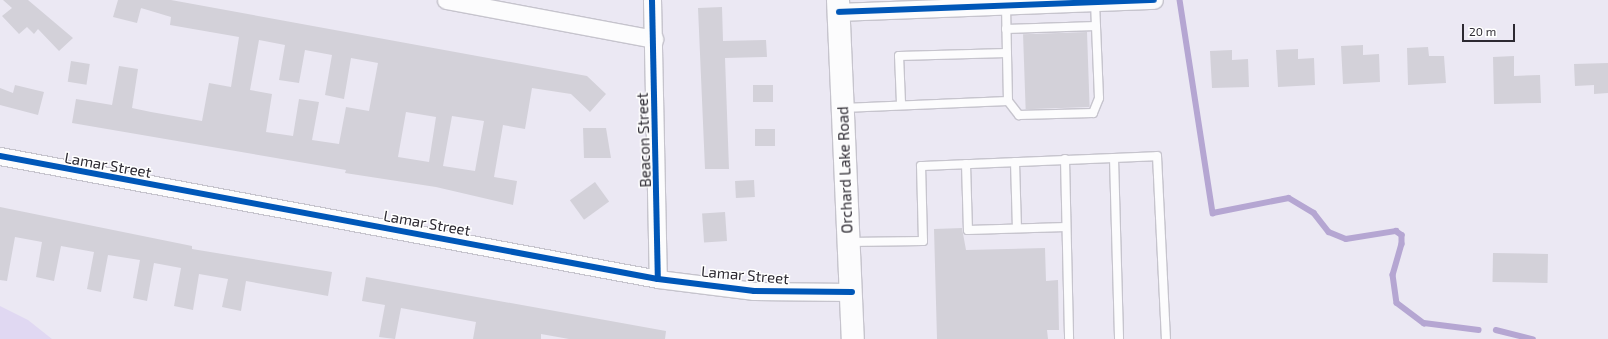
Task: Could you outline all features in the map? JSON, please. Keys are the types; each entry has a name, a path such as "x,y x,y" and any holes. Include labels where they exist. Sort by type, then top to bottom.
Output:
{"main road":[{"name":"Orchard Lake Road","path":"838,6 848,242 854,339"}],"street":[{"path":"446,0 654,39"},
{"name":"Beacon Street","path":"652,0 658,279"},
{"path":"838,6 1006,6 1095,1 1154,0"},
{"name":"Lamar Street","path":"0,156 658,279 754,291 852,292"}],"lane":[{"path":"1006,6 1008,101 1019,115 1093,113 1099,98 1095,1"},
{"path":"1006,29 1096,26"},
{"path":"901,103 899,56 1007,53"},
{"path":"843,108 901,103 1008,101"},
{"path":"848,242 923,241 920,166 1157,156 1166,339"},
{"path":"1114,158 1119,339"},
{"path":"1065,159 1069,339"},
{"path":"1015,162 1017,228"},
{"path":"966,164 968,230 1066,227"}],"shaded area":[{"path":"0,306 28,320 52,339 0,339"}],"building":[{"path":"3,0 28,0 73,38 59,51 38,29 34,34 27,27 19,34 2,16 12,8"},
{"path":"118,0 171,0 587,76 606,94 590,112 571,94 532,88 525,129 503,125 494,177 517,181 513,205 436,187 345,173 346,170 72,123 76,99 112,105 119,66 138,69 132,108 151,112 202,121 209,83 231,87 239,37 170,25 171,17 141,8 137,23 113,17","holes":["259,40 285,45 279,80 299,83 305,50 332,55 325,95 344,99 351,58 378,63 369,111 346,107 339,144 312,140 319,102 299,99 293,136 266,132 272,94 250,90","406,112 436,117 429,162 398,157","452,116 484,121 475,171 443,166"]},
{"path":"722,7 723,41 766,40 767,57 725,58 729,169 705,169 698,8"},
{"path":"1087,32 1090,107 1026,109 1023,34"},
{"path":"1363,45 1363,55 1379,54 1380,82 1343,84 1341,46"},
{"path":"1428,47 1429,56 1444,56 1446,83 1408,85 1407,48"},
{"path":"1298,49 1298,59 1314,58 1315,85 1278,87 1276,50"},
{"path":"1232,50 1232,60 1248,59 1249,87 1212,88 1210,51"},
{"path":"1514,56 1514,76 1540,75 1541,103 1494,104 1493,57"},
{"path":"71,61 90,64 86,85 68,82"},
{"path":"1608,63 1608,93 1594,94 1594,85 1575,86 1574,64"},
{"path":"15,85 44,92 38,115 0,105 0,88 13,93"},
{"path":"753,85 773,85 773,102 753,102"},
{"path":"583,128 606,128 611,158 584,158"},
{"path":"755,129 775,129 775,146 755,146"},
{"path":"754,180 755,197 736,198 735,181"},
{"path":"595,182 609,201 584,220 570,200"},
{"path":"0,207 192,246 192,249 332,272 328,296 246,281 241,311 222,307 228,279 199,274 193,310 174,306 181,268 154,263 147,301 133,298 140,260 108,255 101,292 87,289 94,252 61,246 54,281 36,277 42,242 15,237 7,281 0,280"},
{"path":"725,212 727,241 704,243 702,214"},
{"path":"962,228 966,250 1045,248 1046,281 1058,280 1059,330 1047,330 1048,339 937,339 934,229"},
{"path":"1493,253 1548,254 1547,283 1492,282"},
{"path":"366,277 666,331 665,339 569,339 541,334 541,339 473,339 476,322 401,308 395,339 379,337 385,305 362,301"}],"waterway":[{"path":"1180,0 1213,213 1289,198 1314,213 1329,232 1346,239 1396,231 1402,235 1402,244 1393,275 1397,303 1424,323 1479,330"},
{"path":"1496,330 1533,339"}],"cycle path":[{"path":"652,0 658,279"},
{"path":"839,12 1154,0"},
{"path":"0,156 658,279 754,291 852,292"}]}
